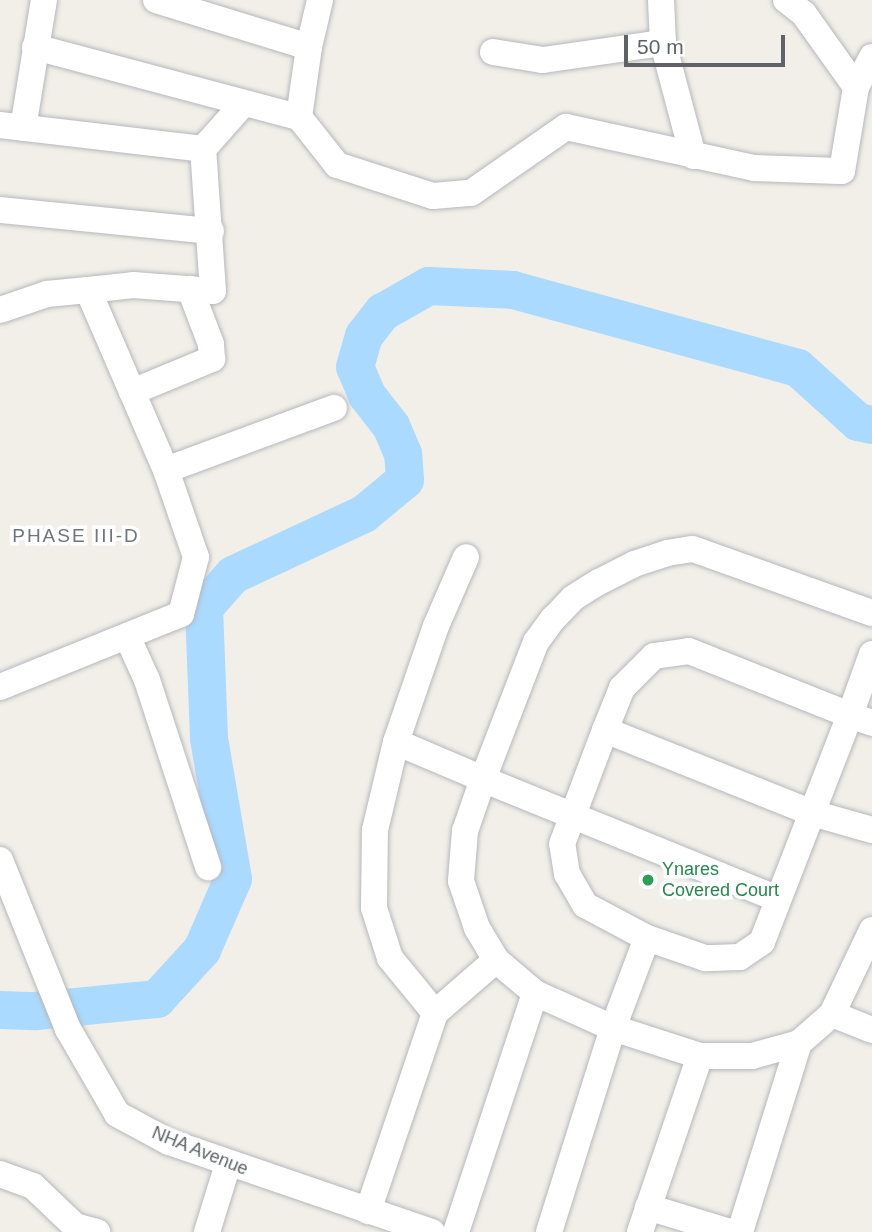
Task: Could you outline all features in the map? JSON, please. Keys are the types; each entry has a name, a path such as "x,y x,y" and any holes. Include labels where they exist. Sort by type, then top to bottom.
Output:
{"street":[{"path":"44,0 35,47 12,126 203,149"},
{"path":"156,0 309,47"},
{"path":"299,117 309,47 320,0"},
{"path":"661,0 663,43 693,156"},
{"path":"786,0 804,14 856,87"},
{"path":"493,52 543,60 663,43"},
{"path":"35,47 299,117 337,165 433,197 471,193 566,127 754,168 842,171 856,87 872,57"},
{"path":"0,310 47,294 133,285 213,291 211,231 203,149 243,104"},
{"path":"0,210 211,231"},
{"path":"132,392 212,359 211,344 190,289"},
{"path":"0,687 181,614 196,557 166,470 88,290"},
{"path":"166,470 334,408"},
{"path":"872,613 693,549 667,553 634,564 573,598 536,642 465,831 461,881 477,928 496,960 535,993 613,1028 700,1056 752,1056 799,1043 832,1014 872,930"},
{"path":"435,1013 390,958 374,908 375,830 397,742 436,626 466,557"},
{"path":"127,636 147,680 208,867"},
{"path":"861,719 689,651 654,656 622,688 605,730 562,844 566,874 585,905 647,938 705,958 740,957 762,942 812,813 861,719 872,654"},
{"path":"605,730 812,813 872,830"},
{"path":"397,742 778,899"},
{"name":"NHA Avenue","path":"0,860 68,1029 117,1114 169,1142 432,1232"},
{"path":"549,1232 613,1028 647,938"},
{"path":"368,1211 435,1013 496,960"},
{"path":"456,1232 535,993"},
{"path":"832,1014 872,1030"},
{"path":"740,1232 799,1043"},
{"path":"700,1056 644,1220 730,1232"},
{"path":"207,1232 228,1164"},
{"path":"0,1174 33,1186 75,1226 97,1232"}],"waterway":[{"path":"0,1010 36,1011 157,999 202,950 233,879 209,738 204,608 233,575 364,514 405,480 403,454 391,426 367,395 355,367 364,336 383,312 429,286 513,290 798,368 858,422 872,425"}],"place":[{"name":"Ynares Covered Court","path":"648,880"}],"district":[{"name":"PHASE III-D","path":"76,536"}]}
